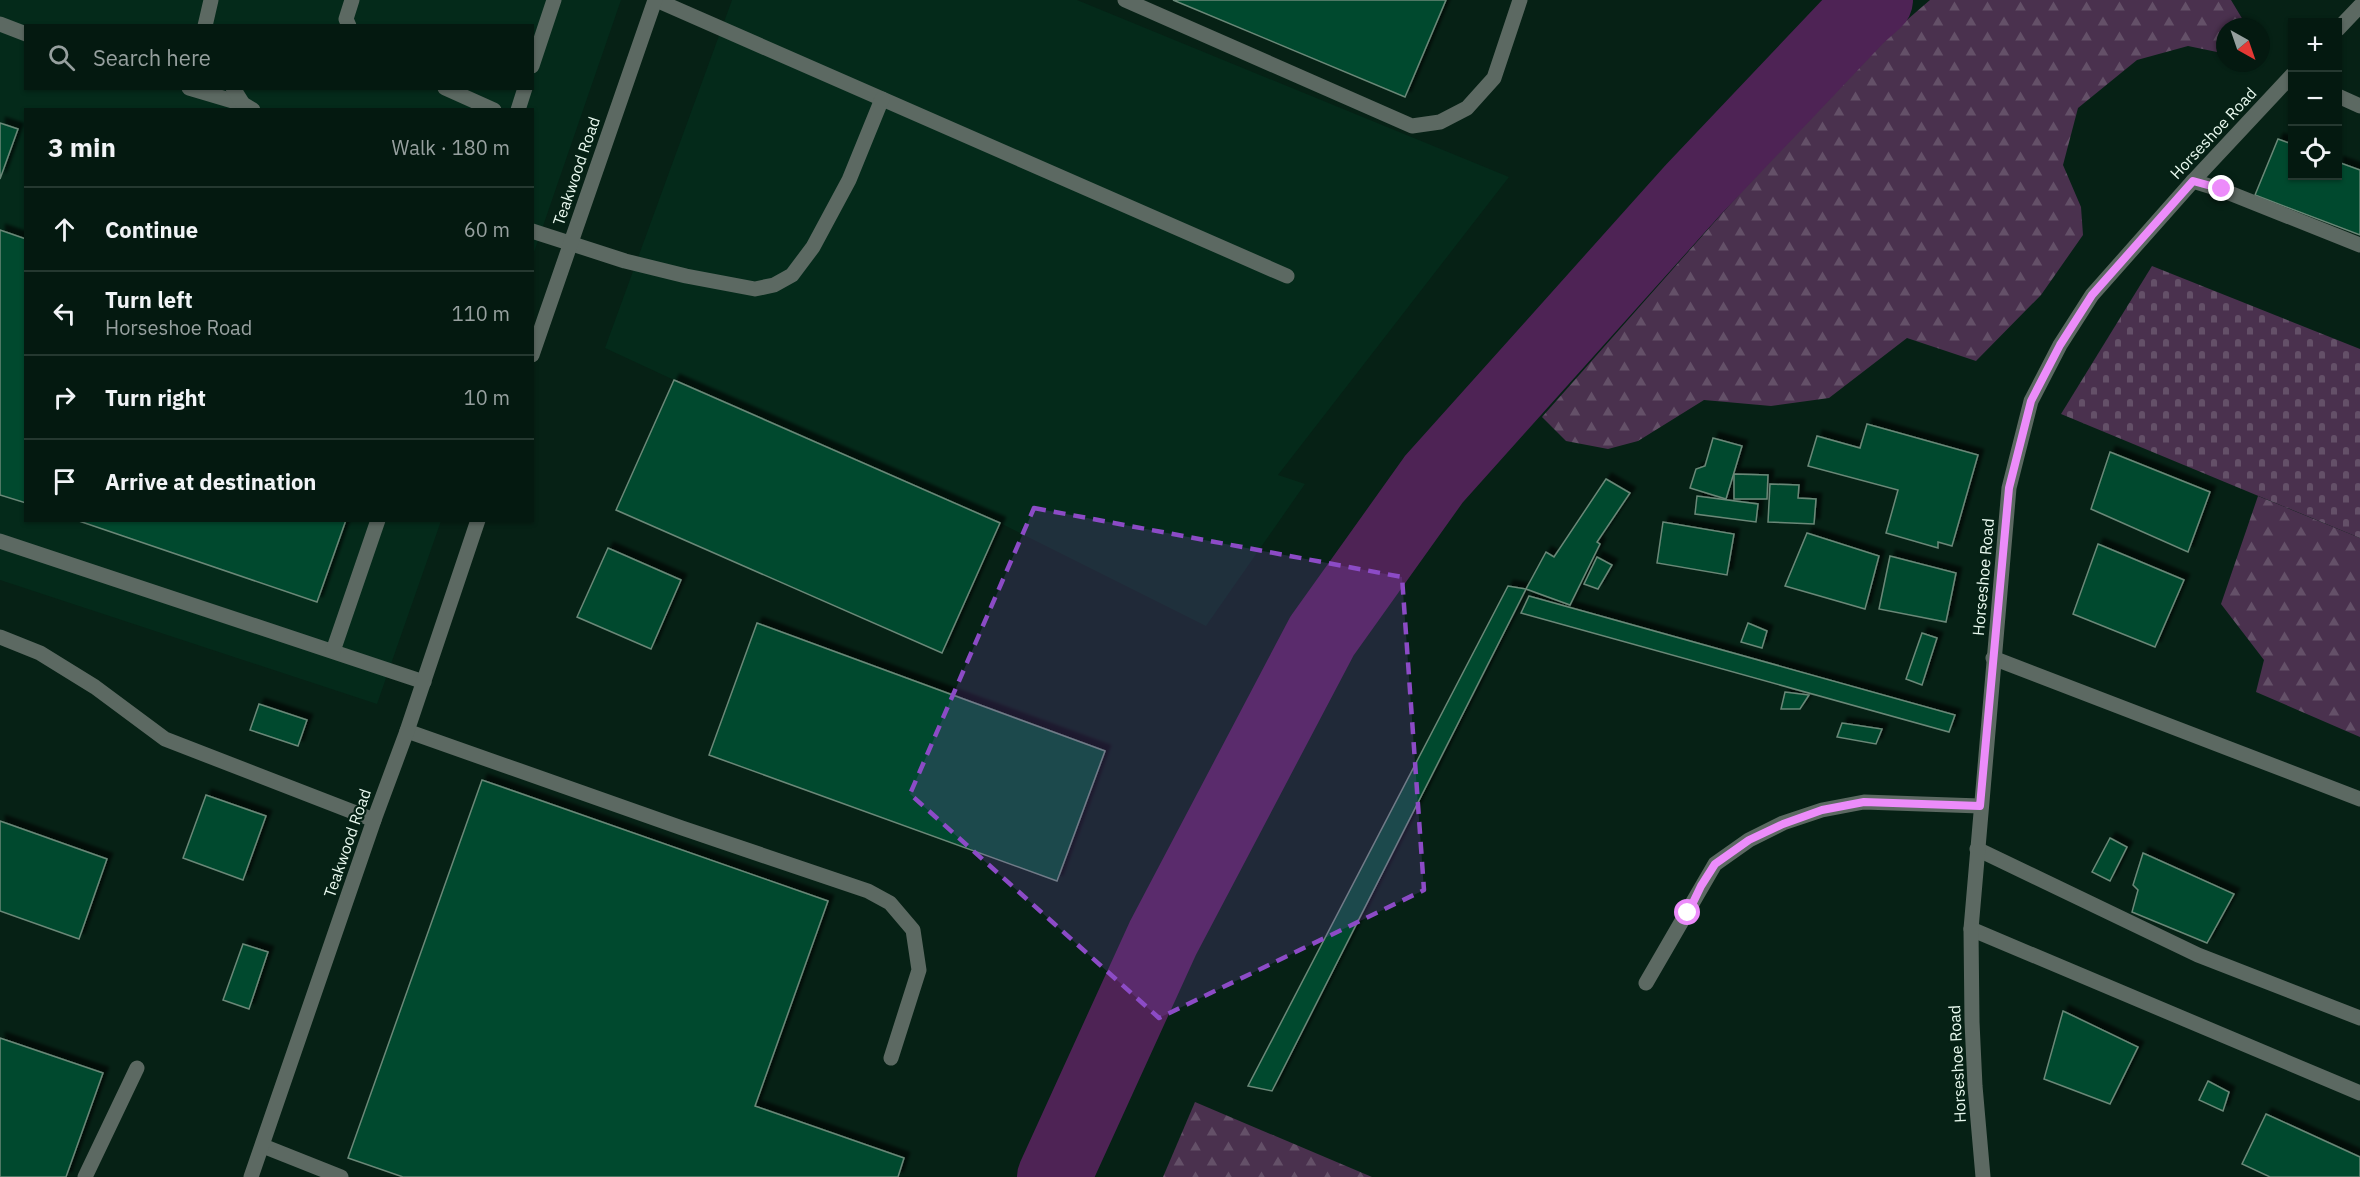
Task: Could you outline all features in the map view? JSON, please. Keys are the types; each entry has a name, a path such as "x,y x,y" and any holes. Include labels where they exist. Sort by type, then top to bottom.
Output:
{"street":[{"path":"206,24 211,0"},
{"path":"348,24 346,19 352,0"},
{"path":"534,60 554,0"},
{"path":"655,0 1287,276"},
{"name":"Teakwood Road","path":"534,349 655,0"},
{"path":"1125,0 1412,126 1440,122 1467,108 1494,78 1520,0"},
{"path":"2342,24 2360,6"},
{"path":"0,24 24,33"},
{"name":"Horseshoe Road","path":"1983,1177 1972,1033 1971,929 2009,488 2031,401 2060,345 2092,295 2193,181 2288,80"},
{"path":"195,90 248,107"},
{"path":"235,90 248,107"},
{"path":"450,90 490,108"},
{"path":"519,108 524,90"},
{"path":"2342,98 2360,106"},
{"path":"534,232 569,244 686,276 755,289 774,285 792,274 813,247 849,180 882,99"},
{"path":"2193,181 2222,189 2360,245"},
{"path":"333,651 377,522"},
{"name":"Teakwood Road","path":"251,1177 477,522"},
{"path":"0,541 424,681"},
{"path":"0,637 40,653 95,687 165,739 374,820"},
{"path":"1993,658 2360,799"},
{"path":"407,731 868,891 890,903 913,930 919,970 891,1058"},
{"path":"1646,983 1715,864 1749,840 1783,824 1822,810 1864,802 1980,806"},
{"path":"1977,849 2198,955 2360,1018"},
{"path":"1971,929 2360,1093"},
{"path":"85,1177 137,1068"},
{"path":"263,1146 341,1177"}],"highlighted area":[{"path":"1034,508 1402,577 1424,890 1159,1018 910,794"}],"shaded area":[{"path":"0,0 621,0 534,252 534,108 24,108 24,522 441,522 377,704 0,580"},
{"path":"732,0 1077,0 1509,177 1278,475 1305,484 1206,626 1000,523 605,348"}],"green space":[{"path":"1930,0 2231,0 2242,18 2216,18 2216,52 2188,46 2137,60 2078,108 2063,165 2081,207 2083,235 2041,295 1976,361 1907,338 1829,398 1771,406 1704,400 1638,441 1608,449 1566,441 1542,417 1849,70"},
{"path":"2152,266 2360,349 2360,538 2061,414"},
{"path":"2258,496 2360,538 2360,737 2256,692 2264,660 2221,604"},
{"path":"1195,1102 1372,1177 1163,1177"}],"building":[{"path":"1173,0 1446,0 1405,97"},
{"path":"0,123 18,129 0,179"},
{"path":"2278,139 2288,143 2288,180 2342,180 2342,163 2360,170 2360,235 2255,195"},
{"path":"0,230 24,238 24,502 0,495"},
{"path":"674,380 1000,523 942,653 616,510"},
{"path":"1867,424 1978,455 1952,546 1938,542 1938,548 1886,533 1898,490 1808,466 1817,436 1860,448"},
{"path":"1713,438 1742,446 1726,499 1690,488 1696,469 1705,466"},
{"path":"2110,452 2210,492 2188,552 2091,509"},
{"path":"1734,474 1768,475 1767,499 1734,499"},
{"path":"1606,479 1630,493 1597,542 1600,544 1570,605 1526,589 1546,552 1554,557"},
{"path":"1770,484 1799,485 1798,498 1816,499 1814,524 1768,522"},
{"path":"1697,496 1758,504 1756,522 1695,514"},
{"path":"82,522 345,522 317,602"},
{"path":"1663,522 1734,534 1727,575 1657,563"},
{"path":"1807,533 1879,556 1865,609 1785,586"},
{"path":"2098,544 2184,580 2155,647 2073,614"},
{"path":"608,548 681,580 651,649 577,617"},
{"path":"1890,556 1956,573 1946,622 1879,609"},
{"path":"1597,557 1612,565 1598,589 1584,584"},
{"path":"1508,586 1526,589 1272,1091 1248,1086"},
{"path":"1529,596 1955,715 1949,732 1521,613"},
{"path":"757,623 1105,751 1057,881 709,755"},
{"path":"1748,623 1767,631 1762,648 1741,642"},
{"path":"1922,633 1937,638 1922,685 1906,679"},
{"path":"1785,692 1809,695 1800,709 1781,709"},
{"path":"259,704 307,720 298,746 250,730"},
{"path":"1842,723 1882,729 1876,744 1837,737"},
{"path":"482,780 828,901 755,1106 904,1158 898,1177 403,1177 348,1158"},
{"path":"206,795 266,816 243,880 183,858"},
{"path":"0,821 107,859 79,939 0,911"},
{"path":"2110,838 2127,847 2110,881 2092,872"},
{"path":"2143,853 2234,894 2207,943 2132,912 2138,890 2133,885"},
{"path":"243,944 268,952 249,1009 223,1000"},
{"path":"2063,1011 2138,1047 2110,1104 2044,1079"},
{"path":"0,1038 103,1073 66,1177 0,1177"},
{"path":"2208,1081 2229,1092 2223,1111 2199,1100"},
{"path":"2266,1114 2360,1157 2360,1177 2270,1177 2242,1164"}],"waterway":[{"path":"1054,1177 1163,938 1322,636 1434,479 1693,190 1858,16 1876,0"}],"route":[{"path":"1688,913 1715,864 1749,840 1783,824 1822,810 1864,802 1980,806 2009,488 2031,401 2060,345 2092,295 2156,222 2193,181 2222,189"}]}
